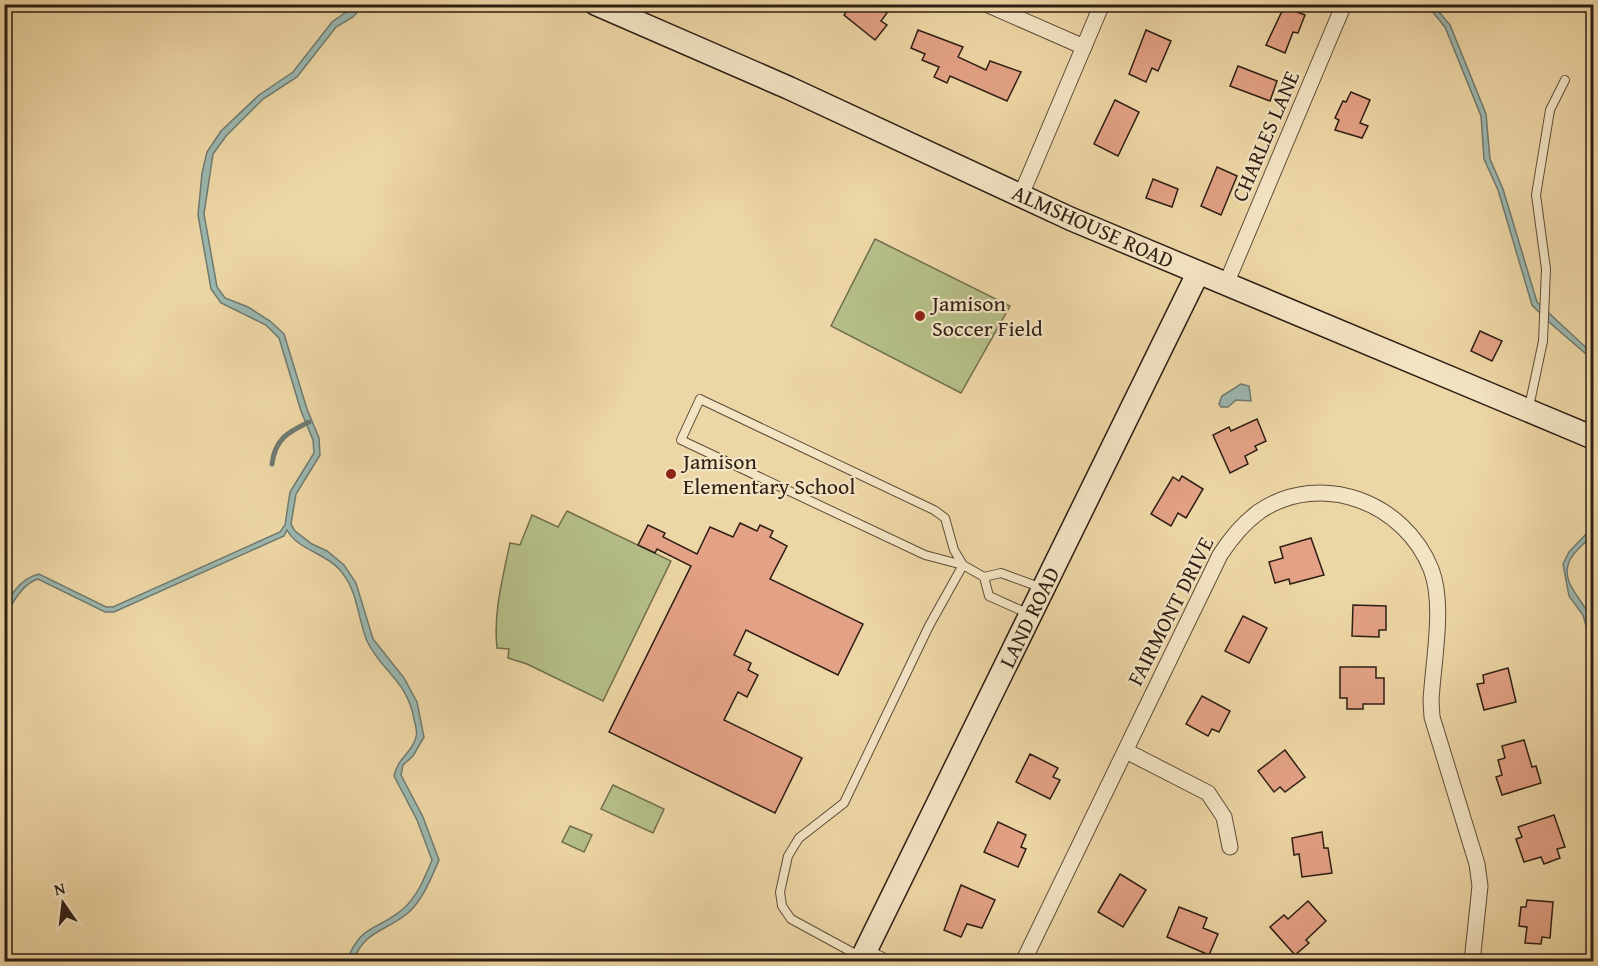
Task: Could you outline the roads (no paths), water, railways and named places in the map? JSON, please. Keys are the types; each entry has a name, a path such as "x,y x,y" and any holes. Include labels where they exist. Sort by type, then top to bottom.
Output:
{"main road":[{"name":"ALMSHOUSE ROAD","path":"596,4 789,88 1021,195 1198,273 1529,409 1593,438"},
{"name":"LAND ROAD","path":"868,958 1043,588 1198,273"}],"street":[{"path":"986,4 1084,47"},
{"path":"1021,195 1102,4"},
{"name":"CHARLES LANE","path":"1226,284 1344,4"},
{"name":"FAIRMONT DRIVE","path":"1023,962 1220,555 1233,535 1250,519 1281,501 1319,494 1344,495 1368,502 1386,511 1413,537 1431,570 1436,588 1432,717 1477,864 1480,886 1472,962"},
{"path":"1126,750 1208,793 1224,817 1230,847"}],"lane":[{"path":"1529,409 1544,341 1546,269 1536,195 1550,110 1565,80"},
{"path":"963,565 954,550 945,518 934,510 700,399 681,440 925,555 963,565 984,577 1001,573 1043,588"},
{"path":"868,958 791,919 782,906 780,892 788,856 799,838 844,803 929,626 963,565"},
{"path":"984,577 989,596 1030,615"}],"water":[{"path":"356,5 364,5 353,17 336,27 297,77 263,99 226,136 213,154 204,214 217,287 225,298 248,307 270,321 284,334 307,409 319,438 320,455 296,494 291,524 295,531 312,544 327,551 344,565 356,583 373,639 404,678 417,702 424,737 413,756 403,765 401,775 423,817 439,860 426,888 413,908 400,919 376,932 363,943 353,961 346,962 352,949 364,934 408,904 420,886 432,860 417,820 394,776 399,763 412,747 417,735 411,706 400,685 379,660 367,641 350,584 338,568 326,558 297,542 287,530 284,536 114,612 105,612 38,579 23,589 5,618 5,611 15,590 32,576 39,574 106,607 113,607 280,532 285,525 290,492 314,453 313,440 301,411 279,338 266,325 221,303 211,289 198,215 202,173 207,152 221,131 259,95 293,72 332,22"},
{"path":"1427,5 1433,5 1450,25 1486,114 1490,159 1503,189 1537,302 1593,354 1593,360 1532,305 1498,190 1484,159 1481,116 1445,27"},
{"path":"1241,384 1249,386 1251,401 1236,400 1228,407 1221,407 1219,404 1222,396"},
{"path":"1593,517 1593,534 1573,554 1567,569 1567,576 1572,589 1591,620 1594,641 1593,669 1591,644 1583,615 1569,596 1563,564 1569,552 1589,531"}],"waterway":[{"path":"272,464 279,442 295,429 309,422"}],"place":[{"name":"Jamison Soccer Field","path":"920,316"},
{"name":"Jamison Elementary School","path":"671,474"}]}
